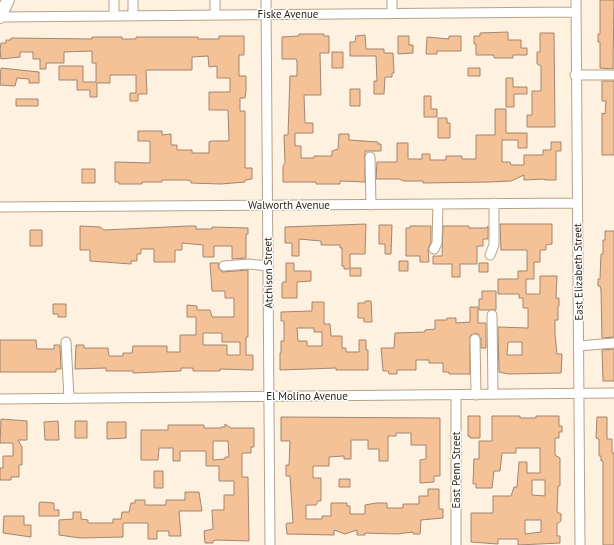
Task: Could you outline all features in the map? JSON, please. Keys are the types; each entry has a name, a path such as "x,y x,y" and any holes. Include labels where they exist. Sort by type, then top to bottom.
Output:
{"main road":[{"path":"0,17 8,0"}],"street":[{"path":"114,0 114,15"},
{"path":"133,0 133,16"},
{"path":"215,0 215,15"},
{"name":"Atchison Street","path":"266,0 266,205 270,396 270,545"},
{"path":"392,0 392,13"},
{"name":"East Elizabeth Street","path":"576,0 580,545"},
{"name":"Fiske Avenue","path":"0,17 576,12"},
{"path":"576,75 614,75"},
{"path":"370,157 371,205"},
{"path":"490,255 494,245 494,203"},
{"name":"Walworth Avenue","path":"0,207 577,203"},
{"path":"434,249 437,243 438,204"},
{"path":"224,266 249,264 268,266"},
{"path":"492,315 493,394"},
{"path":"475,339 476,395"},
{"path":"66,342 69,398"},
{"path":"579,346 614,343"},
{"name":"El Molino Avenue","path":"0,399 614,394"},
{"name":"East Penn Street","path":"456,395 456,545"}],"building":[{"path":"600,0 614,0 613,69 600,68 600,42 598,42 598,34 600,34"},
{"path":"508,32 508,40 521,40 521,48 527,48 527,55 513,55 513,58 494,58 494,55 476,55 474,36 480,36 480,33"},
{"path":"540,33 554,33 555,127 527,127 527,115 532,115 532,91 541,91 541,66 537,64 537,52 540,52"},
{"path":"299,34 324,34 324,36 329,36 329,53 320,53 321,95 304,95 305,123 313,123 313,133 295,133 295,146 301,146 301,158 314,158 314,156 332,156 332,151 338,149 339,134 349,134 349,140 378,142 378,144 381,144 381,151 365,151 365,182 340,181 340,184 316,184 316,182 283,182 283,166 285,163 284,135 288,135 290,76 297,76 297,62 296,59 282,59 282,37 299,36"},
{"path":"365,35 366,49 384,49 384,53 393,53 394,73 392,73 392,77 385,77 384,94 374,94 374,81 377,81 376,56 350,56 350,42 355,42 356,36"},
{"path":"219,36 244,36 244,55 239,55 239,76 246,76 246,90 245,98 240,98 240,111 245,111 245,168 252,168 252,179 245,180 245,182 221,184 191,183 191,181 187,180 162,180 162,182 142,182 142,184 119,184 119,182 115,182 115,162 150,163 150,141 138,141 138,131 162,131 162,135 171,134 171,145 177,145 177,150 192,150 192,153 209,153 209,142 211,141 229,141 228,110 209,110 209,92 230,92 230,78 217,78 217,66 209,67 208,56 192,57 192,70 146,70 147,94 138,94 138,101 130,101 130,93 136,93 136,75 110,75 110,83 97,83 97,97 90,97 90,90 77,90 77,80 59,80 59,66 83,66 83,82 96,82 96,63 92,63 92,51 64,52 64,63 46,63 46,69 40,69 40,59 33,59 33,52 20,52 20,57 1,59 0,50 1,43 6,43 6,40 11,40 11,38 92,39 92,37 122,37 122,39 136,39 136,37 198,37 198,39 219,39"},
{"path":"398,36 409,36 409,45 413,45 413,53 398,54"},
{"path":"449,36 461,36 461,51 437,51 437,54 426,54 427,37 449,39"},
{"path":"332,52 343,52 343,68 332,68"},
{"path":"1,68 39,72 39,83 29,83 29,79 17,78 15,86 0,85"},
{"path":"468,68 480,68 480,76 468,76"},
{"path":"506,78 513,78 513,87 527,87 527,94 514,94 514,107 506,107"},
{"path":"602,81 614,81 614,155 602,155 602,113 605,114 606,101 602,101"},
{"path":"350,89 360,89 360,106 350,106"},
{"path":"424,96 431,96 431,109 437,109 437,117 424,117"},
{"path":"16,99 38,99 38,106 16,106"},
{"path":"495,109 506,109 506,133 527,133 527,148 518,148 518,140 502,140 502,162 510,162 511,165 524,165 524,155 543,155 543,150 551,150 551,142 561,142 561,151 556,151 556,180 524,180 524,175 511,181 489,182 423,183 423,181 376,179 377,162 397,162 397,143 408,143 408,159 422,159 422,154 430,154 430,160 446,160 446,156 462,156 462,159 476,159 476,135 495,135"},
{"path":"438,118 447,118 447,123 450,123 450,138 438,138"},
{"path":"82,169 95,169 95,183 82,183"},
{"path":"366,224 365,254 350,254 350,268 361,268 361,276 350,276 350,269 344,269 344,266 342,266 342,248 340,248 340,245 321,245 321,241 299,239 299,256 292,256 292,243 285,243 285,227"},
{"path":"500,224 552,224 552,244 546,245 546,250 540,250 540,262 534,262 534,279 526,279 526,294 540,294 540,276 557,276 556,298 559,298 559,306 558,320 555,320 555,334 557,354 562,354 561,373 508,374 499,372 498,327 528,328 528,308 523,308 523,298 519,298 519,294 498,294 498,279 518,279 518,271 527,271 527,250 501,250","holes":["508,342 522,342 522,355 507,355"]},
{"path":"379,225 392,225 391,254 385,254 385,244 379,244"},
{"path":"80,226 100,227 104,230 189,226 196,226 196,229 212,229 212,227 248,228 248,234 246,234 246,258 232,259 232,246 214,246 214,257 203,257 203,245 182,243 182,250 175,250 175,262 154,262 154,249 141,249 141,254 137,254 137,261 131,261 131,264 90,261 90,250 80,250"},
{"path":"410,226 431,226 431,242 428,249 429,262 420,262 420,256 406,256 406,228 410,228"},
{"path":"443,226 487,228 488,226 488,239 483,239 483,246 477,246 477,264 460,264 460,277 452,277 452,264 433,264 433,256 442,256"},
{"path":"30,230 42,230 42,246 30,246"},
{"path":"605,231 614,231 614,337 602,338 601,290 600,286 598,286 598,279 600,279 601,254 603,254 603,240 605,240"},
{"path":"399,261 408,261 408,271 399,271"},
{"path":"210,263 219,263 218,267 222,272 248,270 248,337 246,337 246,355 253,355 253,370 220,369 220,371 193,371 193,368 181,368 181,371 133,373 133,371 106,371 106,368 75,369 76,345 84,345 84,348 108,348 109,356 123,356 123,353 132,353 133,346 167,346 167,352 180,352 180,335 196,335 196,317 187,317 187,305 197,306 197,310 210,310 212,317 234,317 234,298 225,298 225,291 212,291","holes":["203,333 222,333 222,342 240,342 240,355 227,355 227,345 203,345"]},
{"path":"286,263 294,263 294,271 311,271 311,281 297,282 297,298 282,298 282,284 283,282 286,282"},
{"path":"479,263 488,263 488,272 479,272"},
{"path":"482,291 496,291 496,310 479,310 479,299 482,299"},
{"path":"365,301 371,301 372,322 364,322 364,318 358,318 358,303 365,303"},
{"path":"312,302 324,302 324,324 330,324 331,336 342,336 342,348 346,348 346,352 359,352 359,340 366,340 366,350 368,350 368,370 336,370 336,368 280,370 281,341 284,341 284,321 281,321 281,312 312,311","holes":["297,328 314,328 314,332 322,332 322,346 307,346 307,341 298,341"]},
{"path":"53,304 66,304 66,317 58,317 58,314 53,314"},
{"path":"470,307 478,307 478,323 486,323 486,348 481,348 481,339 478,334 475,333 470,336 470,374 449,374 449,372 443,372 443,363 429,363 429,360 416,360 416,370 397,370 397,374 389,374 388,371 383,371 381,348 394,348 395,333 425,332 425,330 435,329 435,320 447,320 447,318 456,318 456,323 470,322"},
{"path":"0,340 36,340 37,349 54,349 54,345 60,345 61,369 56,369 56,372 0,372"},
{"path":"614,349 614,381 603,381 602,350"},
{"path":"468,416 480,416 480,438 470,438 470,436 468,436"},
{"path":"492,416 520,416 520,418 536,418 536,416 559,416 559,426 562,426 562,432 559,432 559,438 555,438 555,455 560,458 560,486 558,486 557,512 561,514 561,521 557,524 557,536 560,536 560,543 518,545 518,539 498,539 498,544 471,542 471,513 493,513 493,496 511,496 514,487 517,487 519,462 527,462 527,473 540,473 540,448 516,448 516,453 502,453 500,471 494,471 492,488 476,488 476,484 473,484 474,459 479,459 479,441 492,441","holes":["532,480 545,480 545,496 532,495","525,520 541,520 541,532 525,534"]},
{"path":"281,417 440,418 440,476 434,476 434,482 420,483 420,460 426,459 426,445 411,445 411,433 396,433 396,436 388,436 388,461 379,461 379,449 368,449 368,440 351,440 351,459 344,459 344,456 329,457 329,466 313,466 313,478 321,478 321,501 318,501 316,505 306,505 306,519 322,519 322,516 331,516 331,503 347,503 347,506 350,506 350,514 365,514 365,505 376,503 387,503 387,508 403,508 403,504 419,504 419,496 428,496 428,489 439,489 439,509 443,509 443,518 421,520 420,534 413,534 413,532 397,534 365,533 365,535 357,535 357,530 345,534 334,530 334,535 287,534 287,523 293,523 290,476 286,476 286,465 289,465 290,441 281,441"},
{"path":"597,417 607,417 607,439 612,439 612,453 614,453 614,545 603,545 603,461 601,461 601,456 599,456 599,439 596,438"},
{"path":"1,419 27,421 27,440 18,440 22,447 22,465 19,465 19,477 11,477 11,480 0,480 0,468 3,468 3,456 13,456 13,443 0,443"},
{"path":"58,421 59,440 45,440 44,422"},
{"path":"75,421 87,421 87,438 75,438"},
{"path":"107,422 126,422 126,438 107,439"},
{"path":"225,424 231,428 254,428 254,447 251,447 251,453 242,453 242,477 248,477 249,541 216,540 213,541 213,543 205,543 204,531 213,529 212,510 224,510 224,495 234,495 234,481 219,481 219,466 206,466 206,451 180,451 180,461 173,461 173,448 159,448 158,460 141,460 141,430 168,430 168,425 204,425 204,428 225,427","holes":["213,441 228,441 229,457 225,457 225,459 213,460"]},
{"path":"154,471 163,471 163,488 154,488"},
{"path":"339,479 350,479 350,487 339,487"},
{"path":"185,492 199,492 202,511 179,511 181,536 169,536 169,531 157,531 157,539 148,539 148,523 123,523 123,537 80,538 59,535 59,520 73,519 73,512 81,512 81,519 88,520 88,523 113,523 113,519 121,519 122,512 129,512 131,503 135,503 135,500 145,500 145,505 166,505 166,500 185,500"},
{"path":"39,503 54,503 54,510 59,510 59,516 39,516"},
{"path":"4,516 24,516 24,525 31,525 31,537 3,533"}]}
